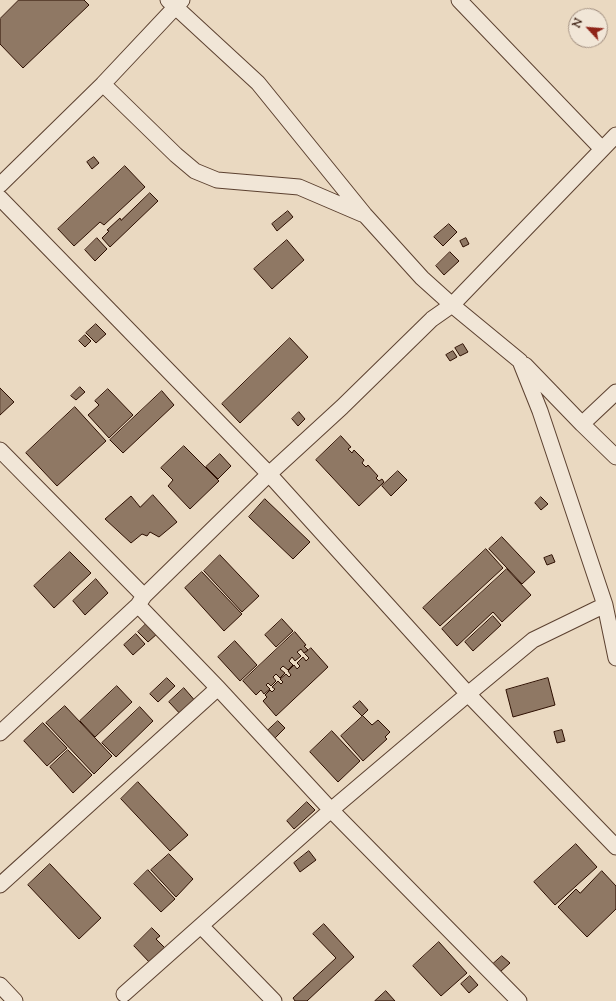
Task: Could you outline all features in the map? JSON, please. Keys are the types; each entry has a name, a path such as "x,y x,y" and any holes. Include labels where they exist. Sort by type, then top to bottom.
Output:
{"street":[{"path":"459,0 602,149"},
{"path":"0,185 103,84 175,2 258,83 365,215 422,278 452,305 520,361 616,457"},
{"path":"103,84 176,155 195,170 217,180 299,187 365,215"},
{"path":"0,733 141,600 269,474 353,397 432,319 452,305 616,135"},
{"path":"0,198 269,474 468,694 616,847"},
{"path":"520,361 540,411 606,604 616,658"},
{"path":"582,424 616,392"},
{"path":"0,451 141,600 218,688 331,810 519,1001"},
{"path":"124,994 331,810 533,640 606,604"},
{"path":"0,884 218,688"},
{"path":"201,926 274,1001"},
{"path":"0,985 15,1001"}],"building":[{"path":"19,0 84,0 89,5 23,68 0,44 0,19"},
{"path":"94,157 99,163 92,169 87,162"},
{"path":"125,166 145,187 104,225 100,222 74,246 58,229"},
{"path":"150,193 158,201 110,247 102,238 109,231 107,230 120,218 121,220"},
{"path":"288,211 293,217 277,231 272,224"},
{"path":"449,224 457,232 443,246 434,237"},
{"path":"97,238 107,249 95,261 85,250"},
{"path":"466,238 469,244 463,247 460,241"},
{"path":"287,240 304,260 272,289 254,269"},
{"path":"450,252 459,261 444,275 436,266"},
{"path":"96,324 106,334 96,343 86,333"},
{"path":"85,335 91,341 85,347 79,341"},
{"path":"290,338 308,357 240,423 222,404"},
{"path":"463,344 468,352 460,356 455,348"},
{"path":"453,351 457,357 450,361 446,355"},
{"path":"80,387 85,392 76,400 71,396"},
{"path":"0,388 14,402 0,415"},
{"path":"108,389 133,415 109,438 88,415 99,405 95,401"},
{"path":"162,391 174,405 123,453 110,440"},
{"path":"75,407 106,441 57,486 26,453"},
{"path":"299,412 305,419 298,426 292,419"},
{"path":"341,436 351,447 348,449 352,453 354,450 364,460 362,463 366,467 368,465 378,476 376,478 379,481 382,479 384,482 359,506 316,460"},
{"path":"184,446 219,481 190,509 168,486 173,480 161,468"},
{"path":"220,454 231,466 218,479 206,467"},
{"path":"398,471 407,480 391,496 382,486"},
{"path":"153,495 177,522 159,537 150,532 147,536 142,534 131,543 105,519 131,496 140,507"},
{"path":"541,497 548,504 541,510 535,503"},
{"path":"265,499 310,542 293,559 249,517"},
{"path":"502,537 535,572 522,584 489,549"},
{"path":"486,549 503,568 440,626 423,608"},
{"path":"70,552 91,573 54,608 34,586"},
{"path":"220,555 259,596 242,612 204,571"},
{"path":"552,555 555,562 547,565 544,558"},
{"path":"507,569 531,595 502,622 493,612 457,646 442,629"},
{"path":"202,572 242,614 224,631 185,588"},
{"path":"96,579 108,593 85,615 73,601"},
{"path":"493,616 501,625 473,651 465,642"},
{"path":"282,619 293,631 276,647 265,635"},
{"path":"148,622 158,633 148,642 138,632"},
{"path":"295,632 306,645 304,646 308,650 304,653 301,649 297,652 301,656 295,661 292,657 289,661 293,665 288,670 283,666 280,669 285,673 280,678 276,674 273,677 276,681 271,686 268,683 266,685 270,689 264,694 261,690 256,695 243,681"},
{"path":"136,634 145,644 133,655 124,645"},
{"path":"235,641 257,665 240,681 218,657"},
{"path":"311,648 328,667 276,716 263,701 267,697 265,695 270,690 272,692 275,689 272,687 278,681 281,684 283,682 280,679 286,674 289,677 291,675 288,671 294,665 297,669 300,666 297,663 303,657 306,661 309,658 305,654"},
{"path":"167,678 175,686 158,702 150,694"},
{"path":"548,678 555,705 513,717 506,690"},
{"path":"117,686 132,702 95,737 80,721"},
{"path":"184,688 197,703 183,717 169,702"},
{"path":"360,701 368,710 362,716 353,707"},
{"path":"65,706 112,756 94,774 46,723"},
{"path":"140,707 153,721 116,757 102,743"},
{"path":"363,716 372,725 378,720 390,732 385,737 387,739 363,761 341,736"},
{"path":"278,721 285,728 271,742 264,734"},
{"path":"43,723 67,748 47,766 24,741"},
{"path":"562,730 565,741 557,743 554,732"},
{"path":"332,731 360,761 338,782 310,752"},
{"path":"68,750 92,775 73,793 50,767"},
{"path":"138,782 188,835 170,851 121,799"},
{"path":"307,802 315,810 294,829 287,821"},
{"path":"576,844 597,867 555,905 534,882"},
{"path":"309,851 316,860 300,872 294,863"},
{"path":"169,854 193,879 176,897 151,870"},
{"path":"50,864 101,918 79,939 28,885"},
{"path":"148,870 175,899 161,912 134,884"},
{"path":"602,871 616,886 616,909 587,937 558,907 576,889 580,893"},
{"path":"324,924 354,957 307,1001 295,1001 293,998 336,958 313,934"},
{"path":"152,928 160,936 156,939 166,949 151,964 134,946"},
{"path":"439,942 467,973 441,996 413,966"},
{"path":"502,956 510,963 500,972 493,964"},
{"path":"470,976 478,985 469,993 461,984"},
{"path":"386,991 395,1001 375,1001"}]}
